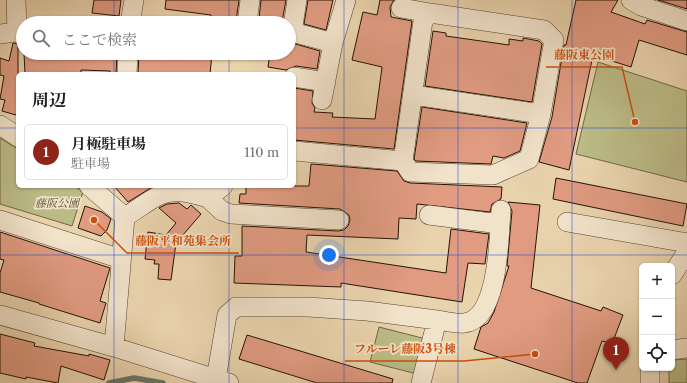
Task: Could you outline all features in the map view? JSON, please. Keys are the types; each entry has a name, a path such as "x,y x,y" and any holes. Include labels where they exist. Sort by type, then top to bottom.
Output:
{"street":[{"path":"13,32 16,0"},
{"path":"131,16 134,0"},
{"path":"248,16 250,0"},
{"path":"294,16 297,0"},
{"path":"322,100 332,43 346,0"},
{"path":"631,0 641,6 687,21"},
{"path":"401,8 544,30 554,40 541,114 529,159 493,175 410,172 403,161 423,21 430,13"},
{"path":"296,34 332,43"},
{"path":"127,72 128,60"},
{"path":"296,77 326,82"},
{"path":"413,95 541,114"},
{"path":"0,125 16,136"},
{"path":"296,152 403,161"},
{"path":"91,188 125,217"},
{"path":"208,198 220,188"},
{"path":"125,217 164,192 185,192 208,198 222,211 231,214 339,220"},
{"path":"0,315 114,346 215,381 227,314 236,307 308,307 367,311 465,324 479,315 488,302 494,282 500,217 429,215"},
{"path":"114,346 125,217"},
{"path":"0,220 121,259"},
{"path":"567,222 687,243"},
{"path":"678,271 687,252"},
{"path":"421,383 436,320"},
{"path":"675,350 687,348"},
{"path":"650,371 650,383"}],"green space":[{"path":"598,62 687,91 687,182 576,154"},
{"name":"藤阪公園","path":"0,138 16,148 16,188 77,188 83,192 72,226 0,204"},
{"path":"379,327 426,339 417,374 370,362"},
{"path":"687,359 687,383 669,383 669,371 675,371 675,360"}],"building":[{"path":"94,0 121,0 119,16 92,13"},
{"path":"166,0 239,0 237,16 211,16 165,9"},
{"path":"261,0 286,0 283,16 259,16"},
{"path":"308,0 333,0 326,30 304,24"},
{"path":"380,0 394,0 390,7 391,17 412,21 394,149 296,140 296,88 313,91 312,103 315,108 314,112 333,113 332,117 375,119 382,67 352,60 363,12 377,15"},
{"path":"576,0 618,0 611,12 645,24 647,20 687,32 687,55 639,40 631,67 593,55 569,170 539,162 552,117 564,45 566,45"},
{"path":"658,0 687,0 687,9"},
{"path":"433,31 446,33 446,36 509,45 509,39 523,41 523,38 539,41 542,44 532,102 425,86"},
{"path":"13,43 16,44 18,72 16,72 16,115 2,111 5,100 0,99 4,76 0,75 0,58 9,61"},
{"path":"296,44 320,51 317,69 296,66 286,70 268,67 269,60 296,60"},
{"path":"24,60 117,60 116,72 81,70 81,72 25,72"},
{"path":"139,60 211,60 210,72 138,72"},
{"path":"422,107 527,123 520,151 504,158 493,156 491,164 416,161 414,159"},
{"path":"311,164 397,171 404,181 410,183 502,187 501,199 492,204 490,212 417,204 416,219 399,218 398,239 307,235 306,252 446,273 451,229 489,234 485,264 468,263 462,302 341,283 341,287 234,283 235,256 242,256 242,226 338,231 344,230 348,226 350,220 349,215 340,209 239,203 240,194 246,194 246,188 296,188 296,186 309,186"},
{"path":"556,178 687,204 683,226 553,199"},
{"path":"116,188 151,188 128,202"},
{"path":"508,202 540,205 531,288 601,311 603,307 623,315 612,344 602,341 587,383 578,383 474,349 481,327 488,323 494,312 509,266 507,266 512,211"},
{"path":"179,203 187,209 191,205 201,214 176,243 171,280 158,279 159,264 154,264 155,260 145,259 148,232 166,235 176,223 159,208 167,204"},
{"path":"85,206 102,212 111,219 107,230 101,236 78,228"},
{"path":"0,232 110,268 100,301 106,303 100,323 0,292 0,273 4,260 0,259"},
{"path":"0,334 35,343 34,346 89,356 89,354 110,360 104,380 61,366 58,383 26,377 26,379 0,373"},
{"path":"247,335 393,379 392,383 317,383 239,359"}],"waterway":[{"path":"109,383 134,378 163,383"}],"place":[{"name":"藤阪東公園","path":"635,122"},
{"name":"藤阪平和苑集会所","path":"94,220"},
{"name":"フルーレ藤阪3号棟","path":"535,354"},
{"name":"月極駐車場","path":"616,370"}]}
